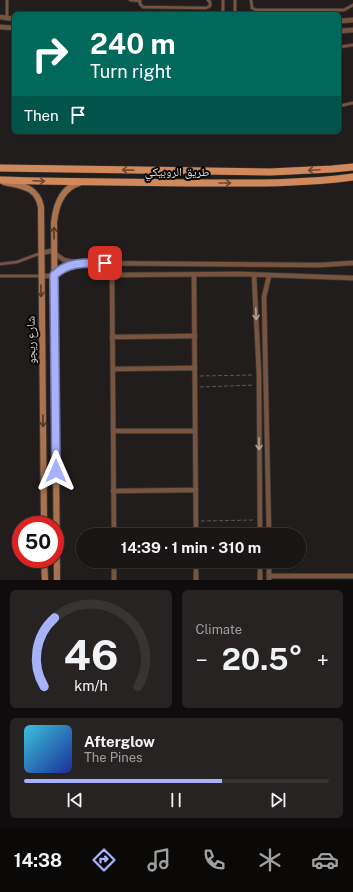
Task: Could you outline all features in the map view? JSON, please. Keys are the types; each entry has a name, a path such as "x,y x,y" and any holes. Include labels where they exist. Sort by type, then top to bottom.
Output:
{"main road":[{"name":"طريق الروبيكي","path":"0,168 270,172 353,167"},
{"name":"طريق الروبيكي","path":"0,180 268,183 329,180 353,177"},
{"name":"شارع ريجو","path":"0,180 26,187 35,193 41,207 44,516"},
{"name":"شارع ريجو","path":"57,580 54,222 55,211 65,192 73,185 81,182"},
{"path":"45,580 44,569 57,569"}],"street":[{"path":"0,18 12,19"},
{"path":"341,21 353,20"},
{"path":"0,27 12,28"},
{"path":"341,31 353,30"},
{"path":"41,253 49,250 64,260 77,263 311,265 353,263"},
{"path":"41,276 54,275 62,268 77,263"},
{"path":"114,528 112,275 254,275 353,278"},
{"path":"194,275 196,528"},
{"path":"254,275 259,375 260,528"},
{"path":"269,276 264,297 269,528"},
{"path":"112,337 195,336"},
{"path":"112,368 195,368"},
{"path":"259,422 267,422"},
{"path":"113,431 195,431"},
{"path":"113,491 196,490"},
{"path":"114,568 114,580"},
{"path":"196,568 196,580"},
{"path":"260,568 260,580"},
{"path":"269,578 327,578 353,576"}],"lane":[{"path":"7,0 7,18"},
{"path":"130,0 140,1 140,4 143,7 206,8 210,6 209,0"},
{"path":"223,0 223,12"},
{"path":"235,0 235,12"},
{"path":"251,0 251,6 256,10 344,10 353,5"},
{"path":"341,47 353,45"},
{"path":"341,106 353,103"},
{"path":"0,264 17,262 41,253"},
{"path":"0,276 41,276"}],"path":[{"path":"195,376 259,375"},
{"path":"195,387 259,385"},
{"path":"196,521 260,520"}],"route":[{"path":"56,471 54,275 62,268 72,264 105,263"}]}
